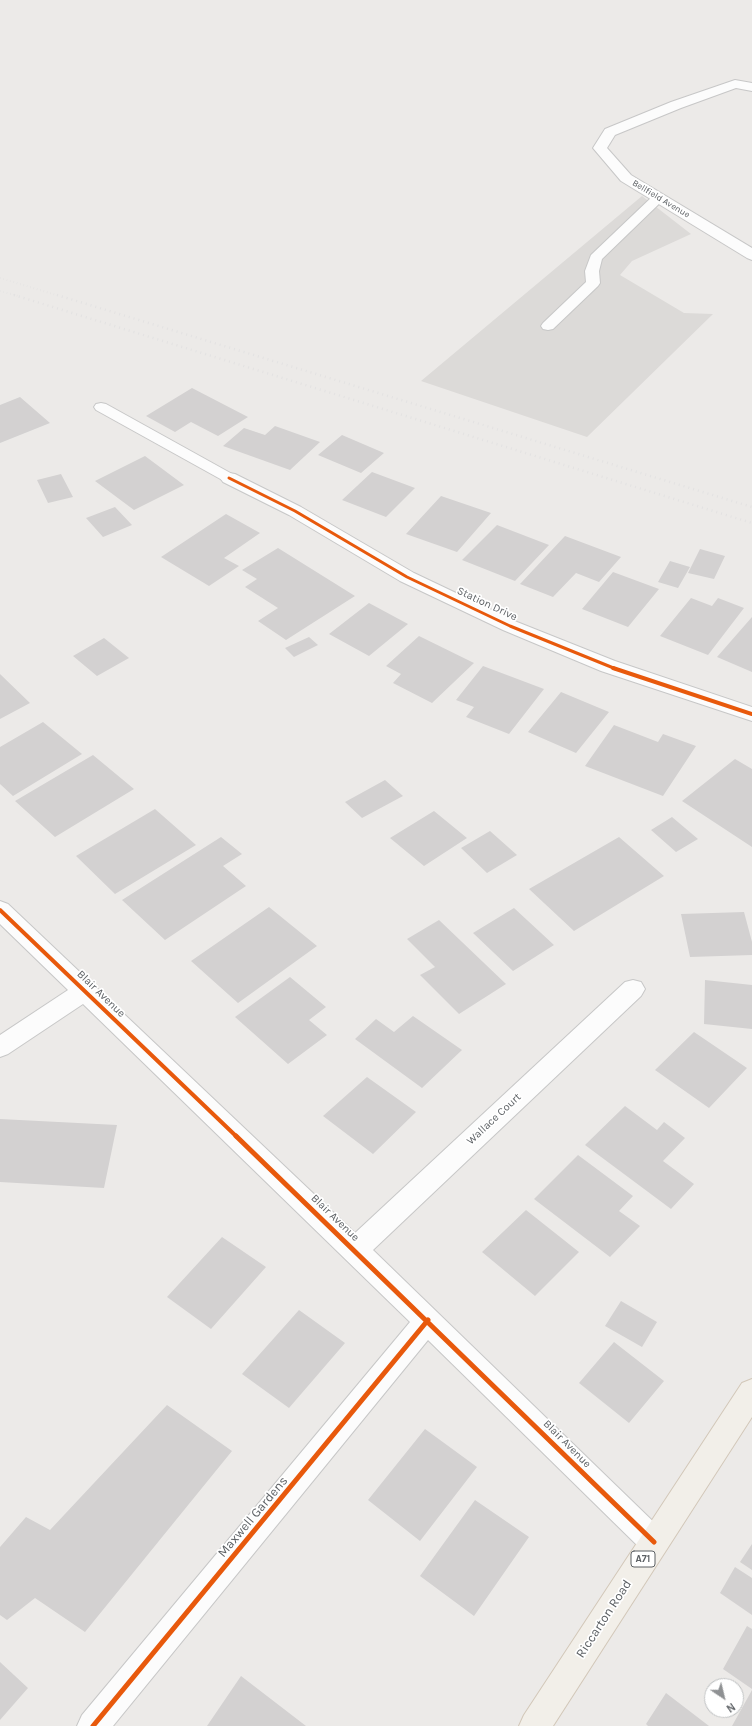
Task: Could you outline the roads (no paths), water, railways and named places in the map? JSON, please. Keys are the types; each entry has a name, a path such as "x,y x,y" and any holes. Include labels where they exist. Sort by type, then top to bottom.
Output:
{"main road":[{"name":"Riccarton Road","path":"535,1726 752,1392"}],"street":[{"name":"Bellfield Avenue","path":"752,87 735,84 676,105 610,132 600,148 626,178 752,254"},
{"name":"Station Drive","path":"229,478 295,511 407,577 510,626 608,666 752,714"},
{"name":"Blair Avenue","path":"0,910 428,1320 654,1542"},
{"name":"Wallace Court","path":"355,1250 633,989"},
{"name":"Blair Avenue","path":"0,1047 84,991"},
{"name":"Maxwell Gardens","path":"93,1726 428,1320"}],"lane":[{"path":"548,326 593,283 592,271 596,258 658,198"},
{"path":"101,406 189,457 229,478"}],"railway":[{"path":"0,278 60,296"},
{"path":"0,291 18,296"},
{"path":"14,295 752,523"},
{"path":"57,295 752,507"}]}
